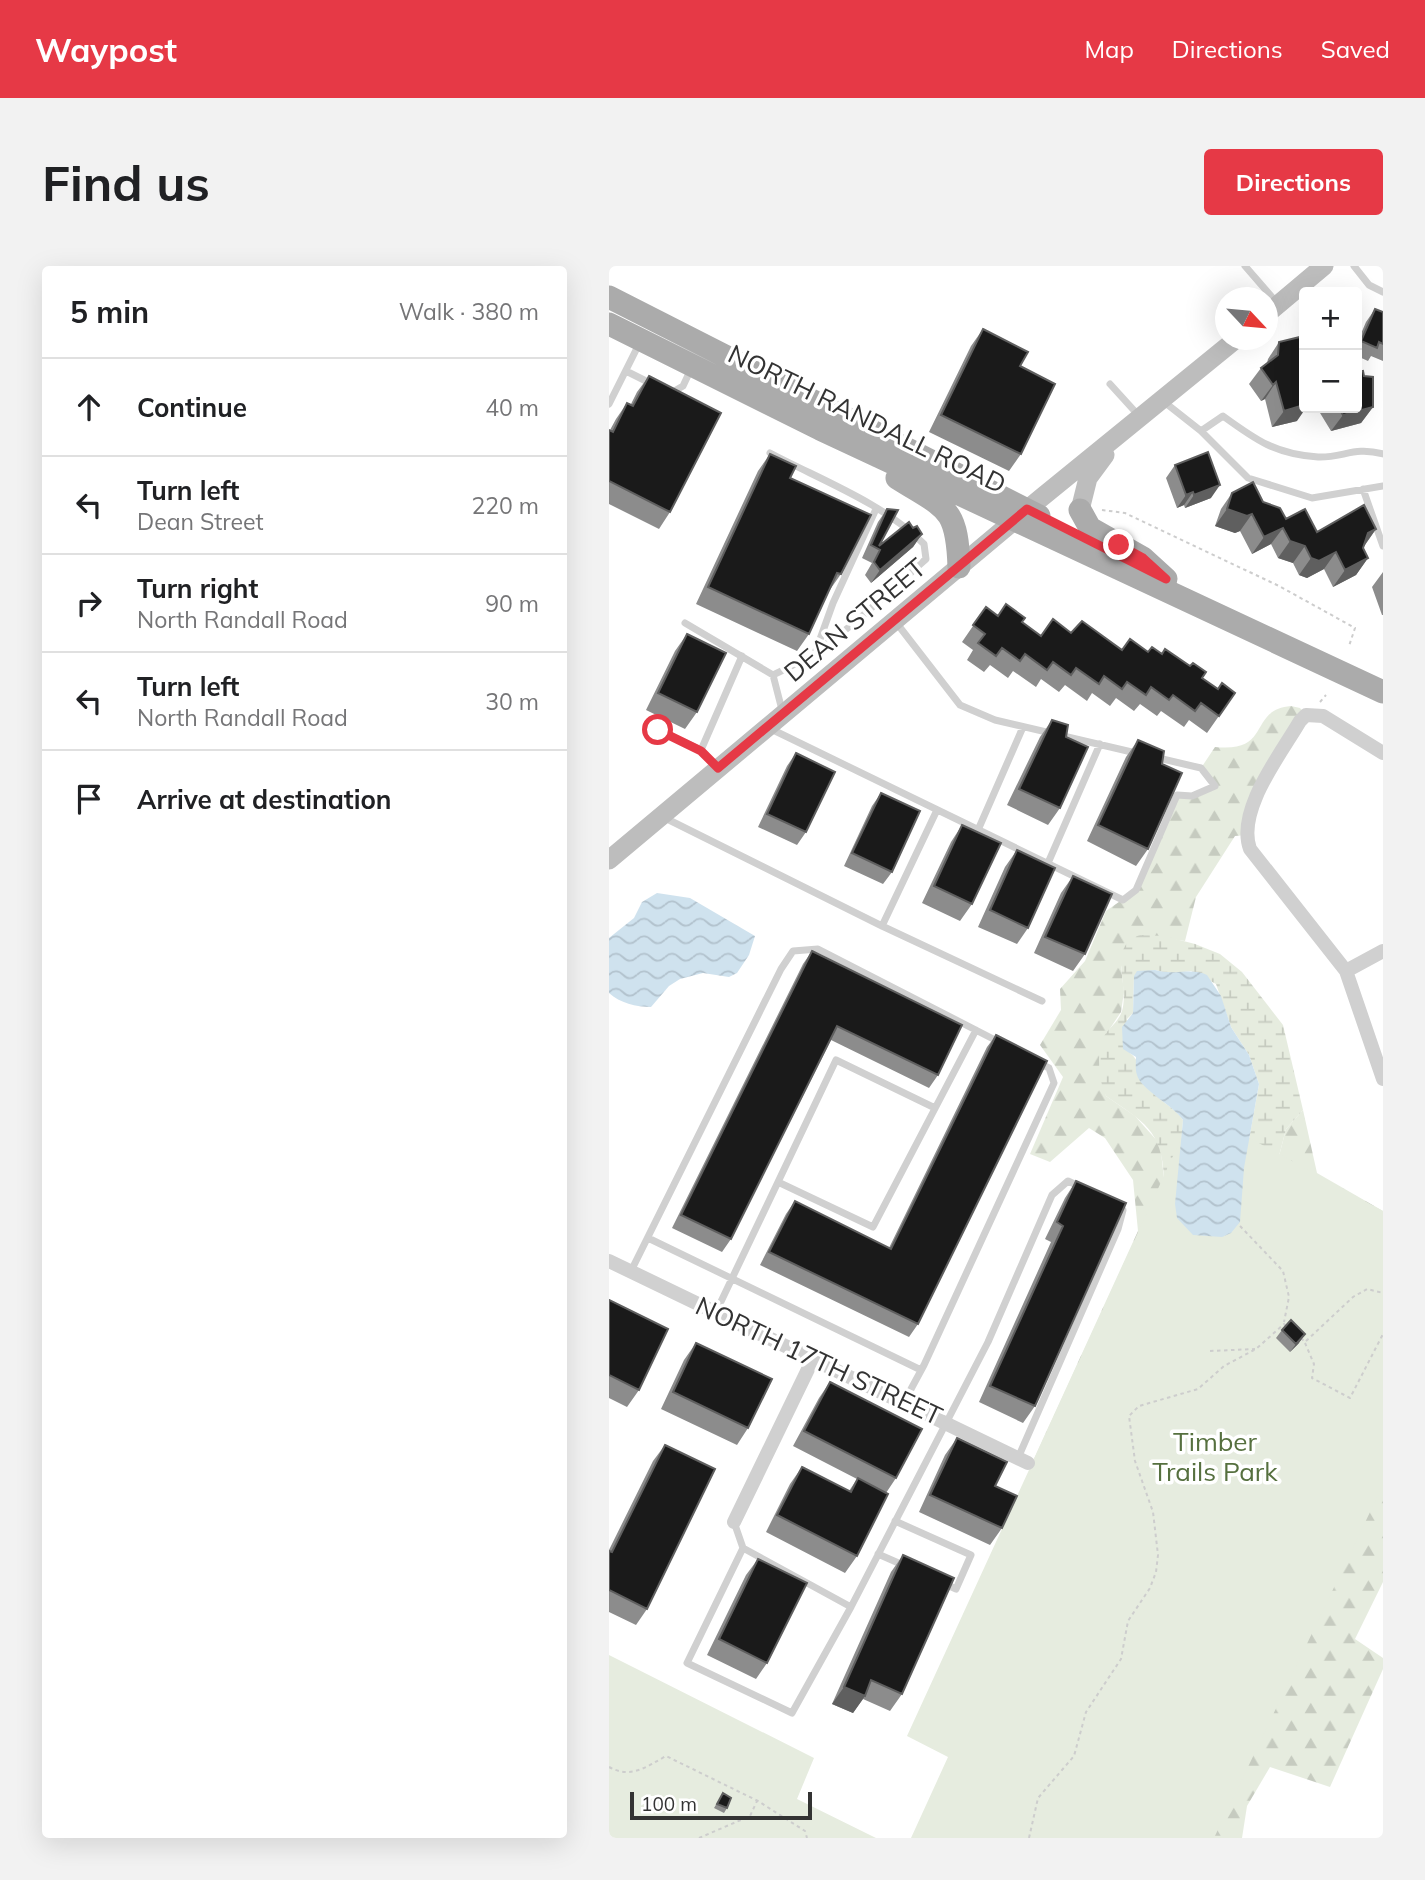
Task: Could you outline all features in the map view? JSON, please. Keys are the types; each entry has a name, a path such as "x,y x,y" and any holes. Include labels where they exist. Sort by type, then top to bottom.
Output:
{"main road":[{"name":"NORTH RANDALL ROAD","path":"609,297 1021,515 1383,692"},
{"name":"NORTH RANDALL ROAD","path":"609,324 820,429 1166,579 1255,630"},
{"path":"820,429 950,513 958,531 959,567"},
{"name":"NORTH RANDALL ROAD","path":"1080,510 1090,528 1143,558 1166,579"}],"street":[{"path":"1278,305 1324,266"},
{"name":"DEAN STREET","path":"609,860 1223,350"},
{"name":"DEAN STREET","path":"1080,510 1088,478 1138,419"},
{"path":"1383,753 1323,716 1306,715 1252,804 1247,835 1251,849 1346,971 1383,1079"},
{"path":"1346,971 1383,951"},
{"name":"NORTH 17TH STREET","path":"609,1261 1023,1461"},
{"path":"734,1522 813,1359"}],"lane":[{"path":"1245,266 1259,287"},
{"path":"1354,266 1369,285 1383,292"},
{"path":"609,404 613,387 626,371 641,340"},
{"path":"626,371 670,393 683,386 693,365"},
{"path":"1110,384 1138,419"},
{"path":"1161,400 1201,432 1248,478 1312,498 1383,486"},
{"path":"1201,432 1223,416 1265,446 1319,457 1364,449 1383,454"},
{"path":"770,453 876,509 912,532 924,544 926,559 815,653 773,675"},
{"path":"1363,489 1383,546"},
{"path":"815,653 833,603 876,509"},
{"path":"767,727 1123,900 1136,890 1177,795 1192,796 1215,786 1201,768 995,720 960,705 895,620"},
{"path":"685,624 773,675 783,714"},
{"path":"701,751 742,656"},
{"path":"978,830 1023,727"},
{"path":"658,730 701,751 718,768"},
{"path":"1048,863 1100,744"},
{"path":"882,926 937,810"},
{"path":"663,816 882,926 1042,1001"},
{"path":"631,1272 781,969 793,951 818,950 1013,1049"},
{"path":"778,1182 873,1227 976,1030"},
{"path":"904,1402 1053,1083 1049,1068 1025,1055"},
{"path":"715,1312 836,1060 935,1108"},
{"path":"743,1548 687,1662 792,1713 851,1607 988,1342 1052,1195 1068,1181 1091,1191"},
{"path":"1023,1461 1118,1229 1123,1210 1113,1200 1102,1196"},
{"path":"648,1238 921,1370"},
{"path":"895,1521 971,1555 956,1589 934,1579"},
{"path":"734,1522 743,1548 851,1607"},
{"path":"878,1554 912,1569"}],"path":[{"path":"1080,510 1125,513 1279,586 1356,628 1349,646"},
{"path":"1029,1838 1038,1798 1074,1756 1086,1712 1121,1659 1128,1621 1150,1588 1156,1572 1158,1555 1153,1512 1135,1461 1129,1416 1149,1402 1198,1390 1224,1366 1256,1349 1284,1324 1289,1297 1283,1271 1240,1226"},
{"path":"1304,1342 1353,1297 1367,1289 1383,1293"},
{"path":"1284,1324 1304,1342 1314,1364 1312,1378 1350,1398 1383,1334"},
{"path":"1210,1351 1256,1349"},
{"path":"609,1767 619,1773 633,1773 666,1756 758,1801 805,1830 807,1838"},
{"path":"699,1838 750,1816 758,1801"}],"green space":[{"path":"1291,706 1300,708 1306,715 1252,804 1247,835 1235,836 1196,897 1185,941 1140,935 1121,967 1124,992 1121,1012 1103,1039 1100,1070 1106,1096 1135,1116 1160,1144 1164,1178 1279,1156 1286,1129 1303,1110 1317,1173 1383,1211 1031,1465 1138,1231 1133,1180 1105,1138 1089,1128 1050,1162 1030,1154 1063,1077 1040,1045 1061,1010 1060,989 1085,961 1106,911 1136,890 1177,795 1192,796 1215,786 1201,768 1215,747 1245,744 1253,738 1269,715 1277,709"},
{"path":"1140,935 1164,936 1220,954 1242,972 1283,1025 1303,1110 1286,1129 1279,1156 1164,1178 1155,1137 1140,1120 1106,1096 1100,1075 1101,1044 1122,1011 1124,1000 1121,957 1130,941","holes":["1155,970 1170,974 1191,971 1216,984 1231,1027 1249,1055 1259,1084 1248,1145 1181,1146 1183,1120 1149,1088 1130,1053 1127,1019 1133,1013 1134,976"]},
{"name":"Timber Trails Park","path":"1195,1108 1383,1211 1383,1485 1214,1838 911,1838 948,1757 907,1736"},
{"path":"1383,1435 1383,1582 1355,1639 1383,1658 1383,1669 1330,1787 1270,1767 1247,1806 1242,1838 1187,1838"},
{"path":"609,1655 814,1758 797,1799 876,1838 609,1838"}],"water":[{"path":"657,893 690,898 755,936 749,955 737,973 729,977 703,973 680,979 669,986 651,1007 640,1006 623,1002 609,993 609,938 634,918 642,902"},
{"path":"1137,971 1207,975 1221,996 1231,1027 1249,1055 1259,1084 1244,1168 1240,1222 1231,1233 1222,1237 1193,1235 1177,1218 1175,1204 1183,1120 1144,1086 1137,1075 1136,1057 1123,1049 1122,1027 1133,1013 1134,976"}],"building":[{"path":"1375,309 1383,312 1383,344 1379,342 1377,348 1362,341"},
{"path":"983,329 1028,352 1020,366 1055,384 1021,454 941,415"},
{"path":"1299,337 1299,406 1284,411 1276,382 1273,385 1261,368 1278,355 1279,342"},
{"path":"1362,371 1364,376 1373,377 1373,407 1362,410"},
{"path":"649,376 721,413 670,512 609,481 609,430 613,432 627,403 633,406"},
{"path":"1208,452 1220,485 1194,495 1193,492 1186,495 1175,465"},
{"path":"770,454 796,466 790,478 871,515 841,574 837,573 809,634 708,587"},
{"path":"1253,482 1263,502 1280,508 1286,519 1305,509 1317,532 1364,505 1376,529 1368,533 1363,548 1368,558 1345,570 1336,552 1319,561 1311,558 1305,546 1290,541 1283,528 1264,537 1252,514 1247,516 1227,509 1232,493"},
{"path":"887,509 898,510 879,546 909,522 913,528 917,526 922,534 880,570 874,562 880,550 871,545"},
{"path":"1006,604 1025,618 1022,622 1041,636 1053,619 1071,633 1082,621 1122,650 1130,639 1148,652 1152,647 1162,654 1165,649 1190,666 1193,663 1206,672 1202,678 1218,689 1222,683 1235,693 1219,716 1201,703 1195,711 1173,695 1169,700 1151,687 1146,695 1127,682 1122,689 1104,676 1099,684 1076,668 1071,675 1053,662 1047,670 1025,654 1020,661 1002,648 996,656 978,643 985,634 973,625 986,607 998,616"},
{"path":"687,634 726,653 697,712 658,693"},
{"path":"1052,720 1068,725 1066,737 1088,747 1060,808 1019,789"},
{"path":"1138,740 1164,751 1162,764 1182,773 1148,849 1098,825"},
{"path":"796,753 835,772 806,832 767,814"},
{"path":"881,793 920,811 892,872 852,853"},
{"path":"962,825 1001,843 972,904 934,886"},
{"path":"1017,850 1055,868 1028,928 990,910"},
{"path":"1073,876 1112,894 1085,954 1045,937"},
{"path":"812,951 962,1025 938,1075 837,1026 731,1239 681,1215"},
{"path":"996,1035 1047,1061 918,1324 769,1252 795,1201 891,1249"},
{"path":"1076,1181 1126,1203 1035,1406 990,1386 1063,1226 1057,1222"},
{"path":"609,1300 668,1329 639,1390 609,1375"},
{"path":"1291,1320 1305,1334 1296,1344 1282,1330"},
{"path":"696,1343 772,1379 748,1428 673,1392"},
{"path":"830,1382 922,1429 896,1478 804,1431"},
{"path":"957,1438 1007,1462 995,1486 1017,1496 1002,1528 930,1495"},
{"path":"665,1445 715,1469 647,1609 609,1590 609,1551 612,1552"},
{"path":"802,1467 851,1492 858,1478 888,1494 857,1556 777,1515"},
{"path":"903,1555 954,1578 902,1694 871,1680 865,1696 844,1687"},
{"path":"758,1559 807,1583 767,1663 719,1639"},
{"path":"723,1793 731,1798 727,1808 717,1804"}],"route":[{"path":"658,730 701,751 718,768 1027,509 1166,579 1143,558 1119,545"}]}
